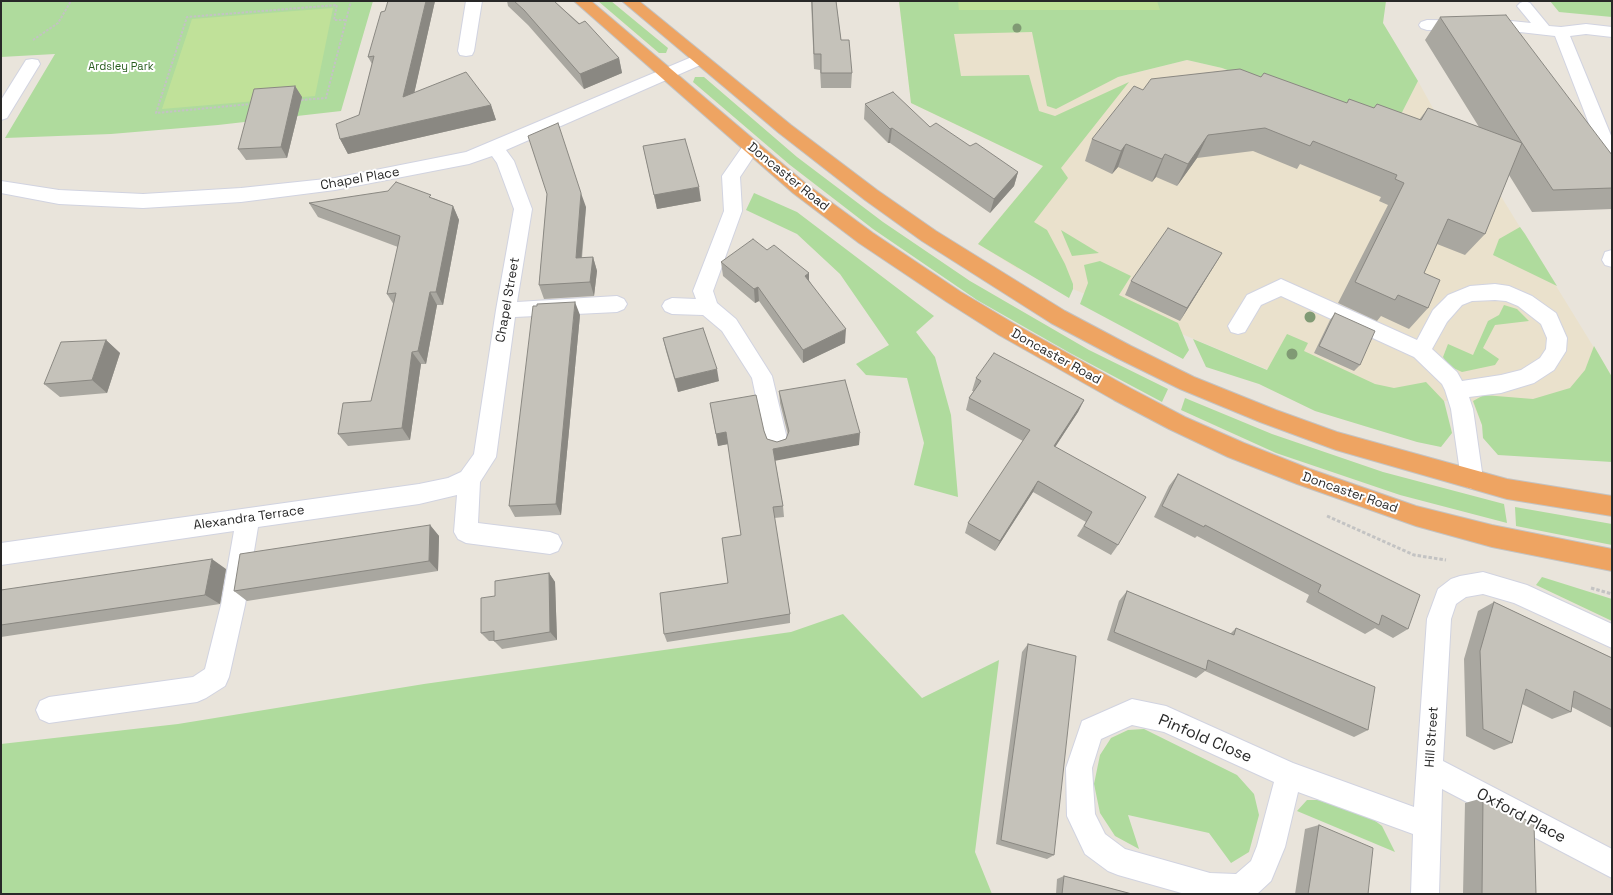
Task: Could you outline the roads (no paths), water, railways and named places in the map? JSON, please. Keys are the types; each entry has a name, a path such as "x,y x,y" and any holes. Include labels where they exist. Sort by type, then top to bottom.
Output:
{"highway":[{"name":"Doncaster Road","path":"582,1 799,188 866,238 954,297 1067,364 1177,423 1236,450 1305,477 1416,516 1492,536 1612,560"},
{"path":"630,1 785,129 871,195 929,236 1058,317 1124,352 1187,382 1268,416 1336,441 1508,489 1612,506"}],"street":[{"path":"466,51 474,1"},
{"path":"1525,6 1544,30"},
{"path":"1427,25 1511,26 1561,32 1586,29 1612,32"},
{"path":"1561,32 1612,160"},
{"name":"Chapel Place","path":"1,187 59,197 143,201 241,195 335,184 469,158 699,59"},
{"path":"1,114 32,64"},
{"path":"751,147 731,176 733,211 703,291 708,307 729,325 762,376 777,443"},
{"name":"Chapel Street","path":"470,479 485,457 522,209 505,161 495,148"},
{"path":"1238,326 1254,300 1280,287 1421,351 1450,378 1456,390 1462,409 1472,479"},
{"path":"1421,351 1440,316 1455,300 1470,294 1495,292 1510,294 1525,301 1549,319 1557,338 1556,351 1547,364 1528,378 1501,384 1456,390"},
{"path":"506,310 617,304"},
{"path":"672,306 708,307"},
{"path":"470,479 466,532 550,543"},
{"name":"Alexandra Terrace","path":"1,554 419,494 451,487 470,479"},
{"path":"49,710 197,689 216,677 233,605 248,519"},
{"name":"Hill Street","path":"1426,894 1429,768 1439,619 1447,597 1460,587 1483,583 1518,593 1612,636"},
{"name":"Pinfold Close","path":"1289,775 1271,847 1260,871 1240,889 1210,888 1118,861 1095,844 1081,816 1079,768 1090,730 1132,712 1166,719 1289,775 1427,825"},
{"name":"Oxford Place","path":"1429,768 1612,864"}],"park label":[{"name":"Ardsley Park","path":"121,67"}]}
